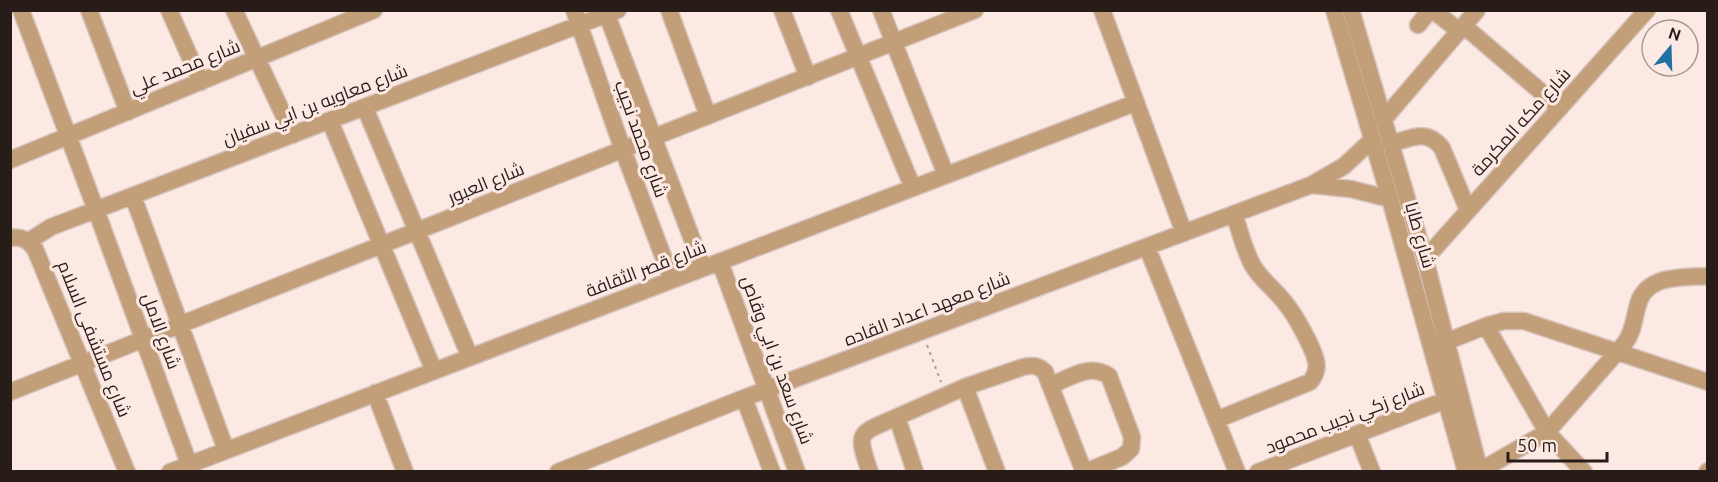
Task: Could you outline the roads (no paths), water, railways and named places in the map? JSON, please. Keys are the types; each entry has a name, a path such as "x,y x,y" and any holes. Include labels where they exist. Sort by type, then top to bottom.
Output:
{"street":[{"name":"شارع الامل","path":"21,10 189,464"},
{"path":"89,10 128,112"},
{"path":"169,10 201,82"},
{"path":"234,10 293,135"},
{"name":"شارع محمد علي","path":"10,160 258,58 350,15 374,10"},
{"path":"669,10 708,116"},
{"path":"782,10 808,77"},
{"path":"839,10 913,188"},
{"path":"881,10 946,175"},
{"name":"شارع العبور","path":"10,392 975,10"},
{"path":"1102,10 1184,233"},
{"name":"شارع طابا","path":"1334,10 1390,199 1440,344 1475,471"},
{"name":"شارع طابا","path":"1351,10 1425,258 1440,344 1446,400 1475,471"},
{"path":"1418,25 1432,10 1462,29 1560,108"},
{"path":"1383,120 1477,10"},
{"name":"شارع معاويه بن ابي سفيان","path":"29,241 51,227 364,108 577,18 613,13"},
{"name":"شارع محمد نجيب","path":"613,13 654,138 703,268"},
{"name":"شارع مكه المكرمة","path":"1425,258 1560,108 1636,14"},
{"name":"شارع محمد نجيب","path":"577,18 672,280"},
{"name":"شارع قصر الثقافة","path":"170,471 1135,103"},
{"path":"364,108 470,357"},
{"path":"330,121 434,370"},
{"path":"1390,144 1420,135 1436,141 1442,148 1468,210"},
{"name":"شارع معهد اعداد القاده","path":"558,471 744,398 1311,185 1344,166 1372,140"},
{"name":"شارع معهد اعداد القاده","path":"1311,185 1351,189 1390,199"},
{"name":"شارع الامل","path":"133,196 226,450"},
{"path":"1216,420 1310,382 1316,375 1316,361 1306,338 1287,304 1261,278 1252,264 1234,214"},
{"path":"10,238 22,238 29,241"},
{"name":"شارع مستشفى السلام","path":"29,241 35,249 127,471"},
{"path":"1146,247 1237,471"},
{"name":"شارع سعد بن ابي وقاص","path":"720,261 797,471"},
{"path":"1475,471 1547,432 1629,339 1639,300 1646,289 1663,280 1707,276"},
{"path":"1440,344 1504,321 1524,321 1707,382"},
{"path":"1486,326 1547,432 1584,471"},
{"path":"870,471 862,450 863,435 867,430 965,387 1032,365 1046,372 1084,471 1122,457 1131,449 1132,437 1109,376 1095,370 1088,371 1052,385"},
{"path":"965,387 997,471"},
{"path":"375,393 405,471"},
{"path":"744,398 772,471"},
{"name":"شارع زكي نجيب محمود","path":"1258,471 1295,465 1357,434 1446,400"},
{"path":"897,417 915,471"},
{"path":"1357,434 1372,471"}]}
